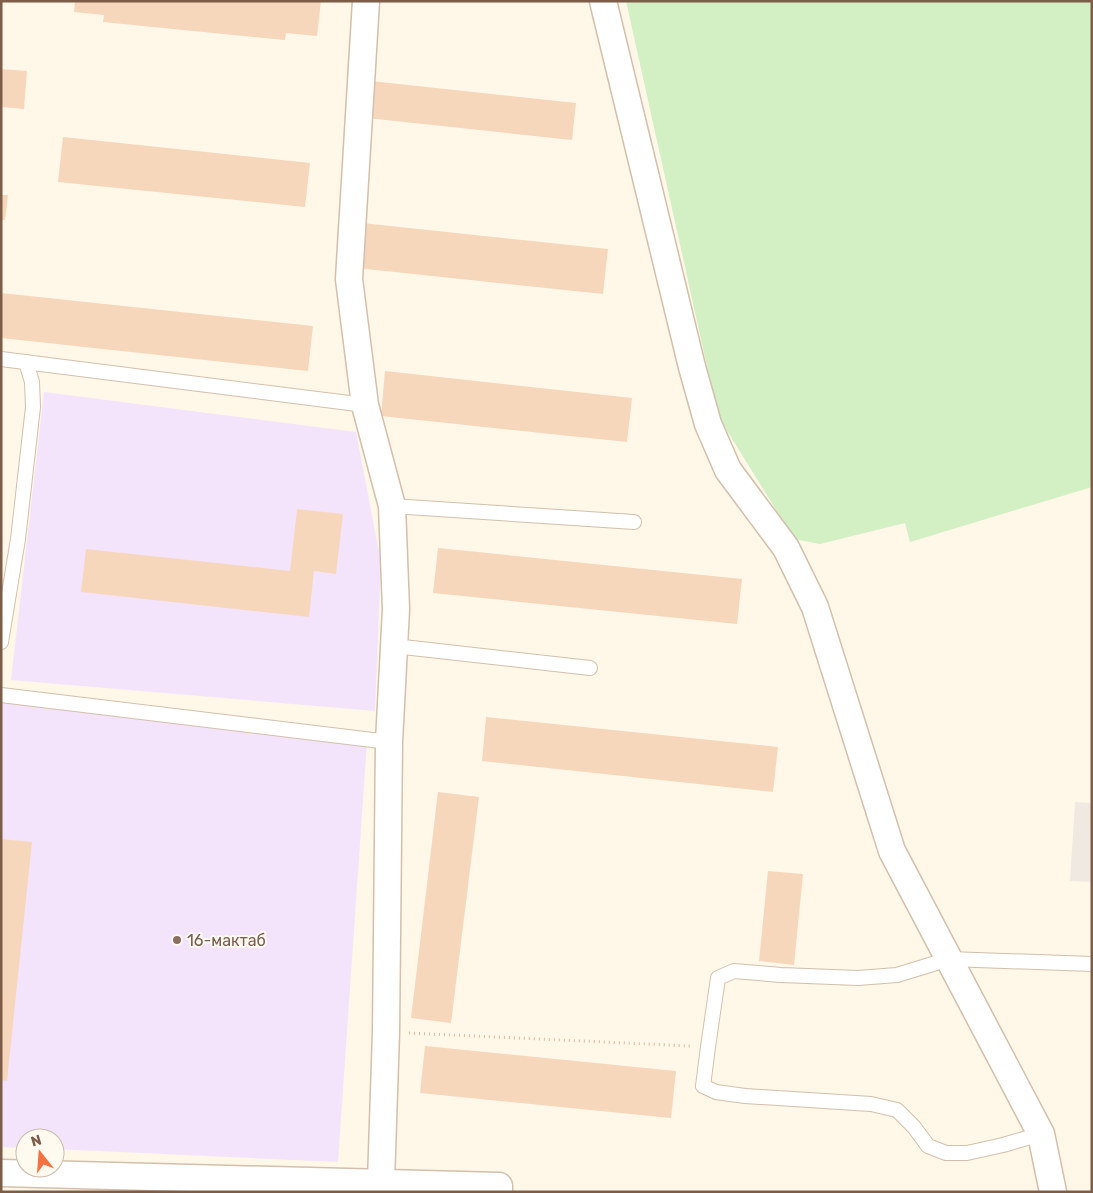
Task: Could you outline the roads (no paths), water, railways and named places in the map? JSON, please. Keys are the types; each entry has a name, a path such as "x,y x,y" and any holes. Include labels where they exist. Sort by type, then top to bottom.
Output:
{"street":[{"path":"366,1 349,278 365,405 392,506 396,609 389,742 386,1032 381,1187"},
{"path":"603,1 687,348 708,424 728,470 786,548 815,607 892,851 1041,1134 1053,1192"},
{"path":"1,1173 381,1187 499,1186 499,1192"}],"lane":[{"path":"1,359 365,405"},
{"path":"1,642 18,539 33,407 32,382 26,362"},
{"path":"392,506 634,522"},
{"path":"394,646 590,668"},
{"path":"1,695 389,742"},
{"path":"1041,1134 967,1153 946,1153 928,1146 914,1127 897,1110 870,1104 745,1096 716,1092 703,1086 718,978 734,971 840,977 897,975 949,959 1092,964"}],"place":[{"name":"16-мактаб","path":"177,940"}]}
